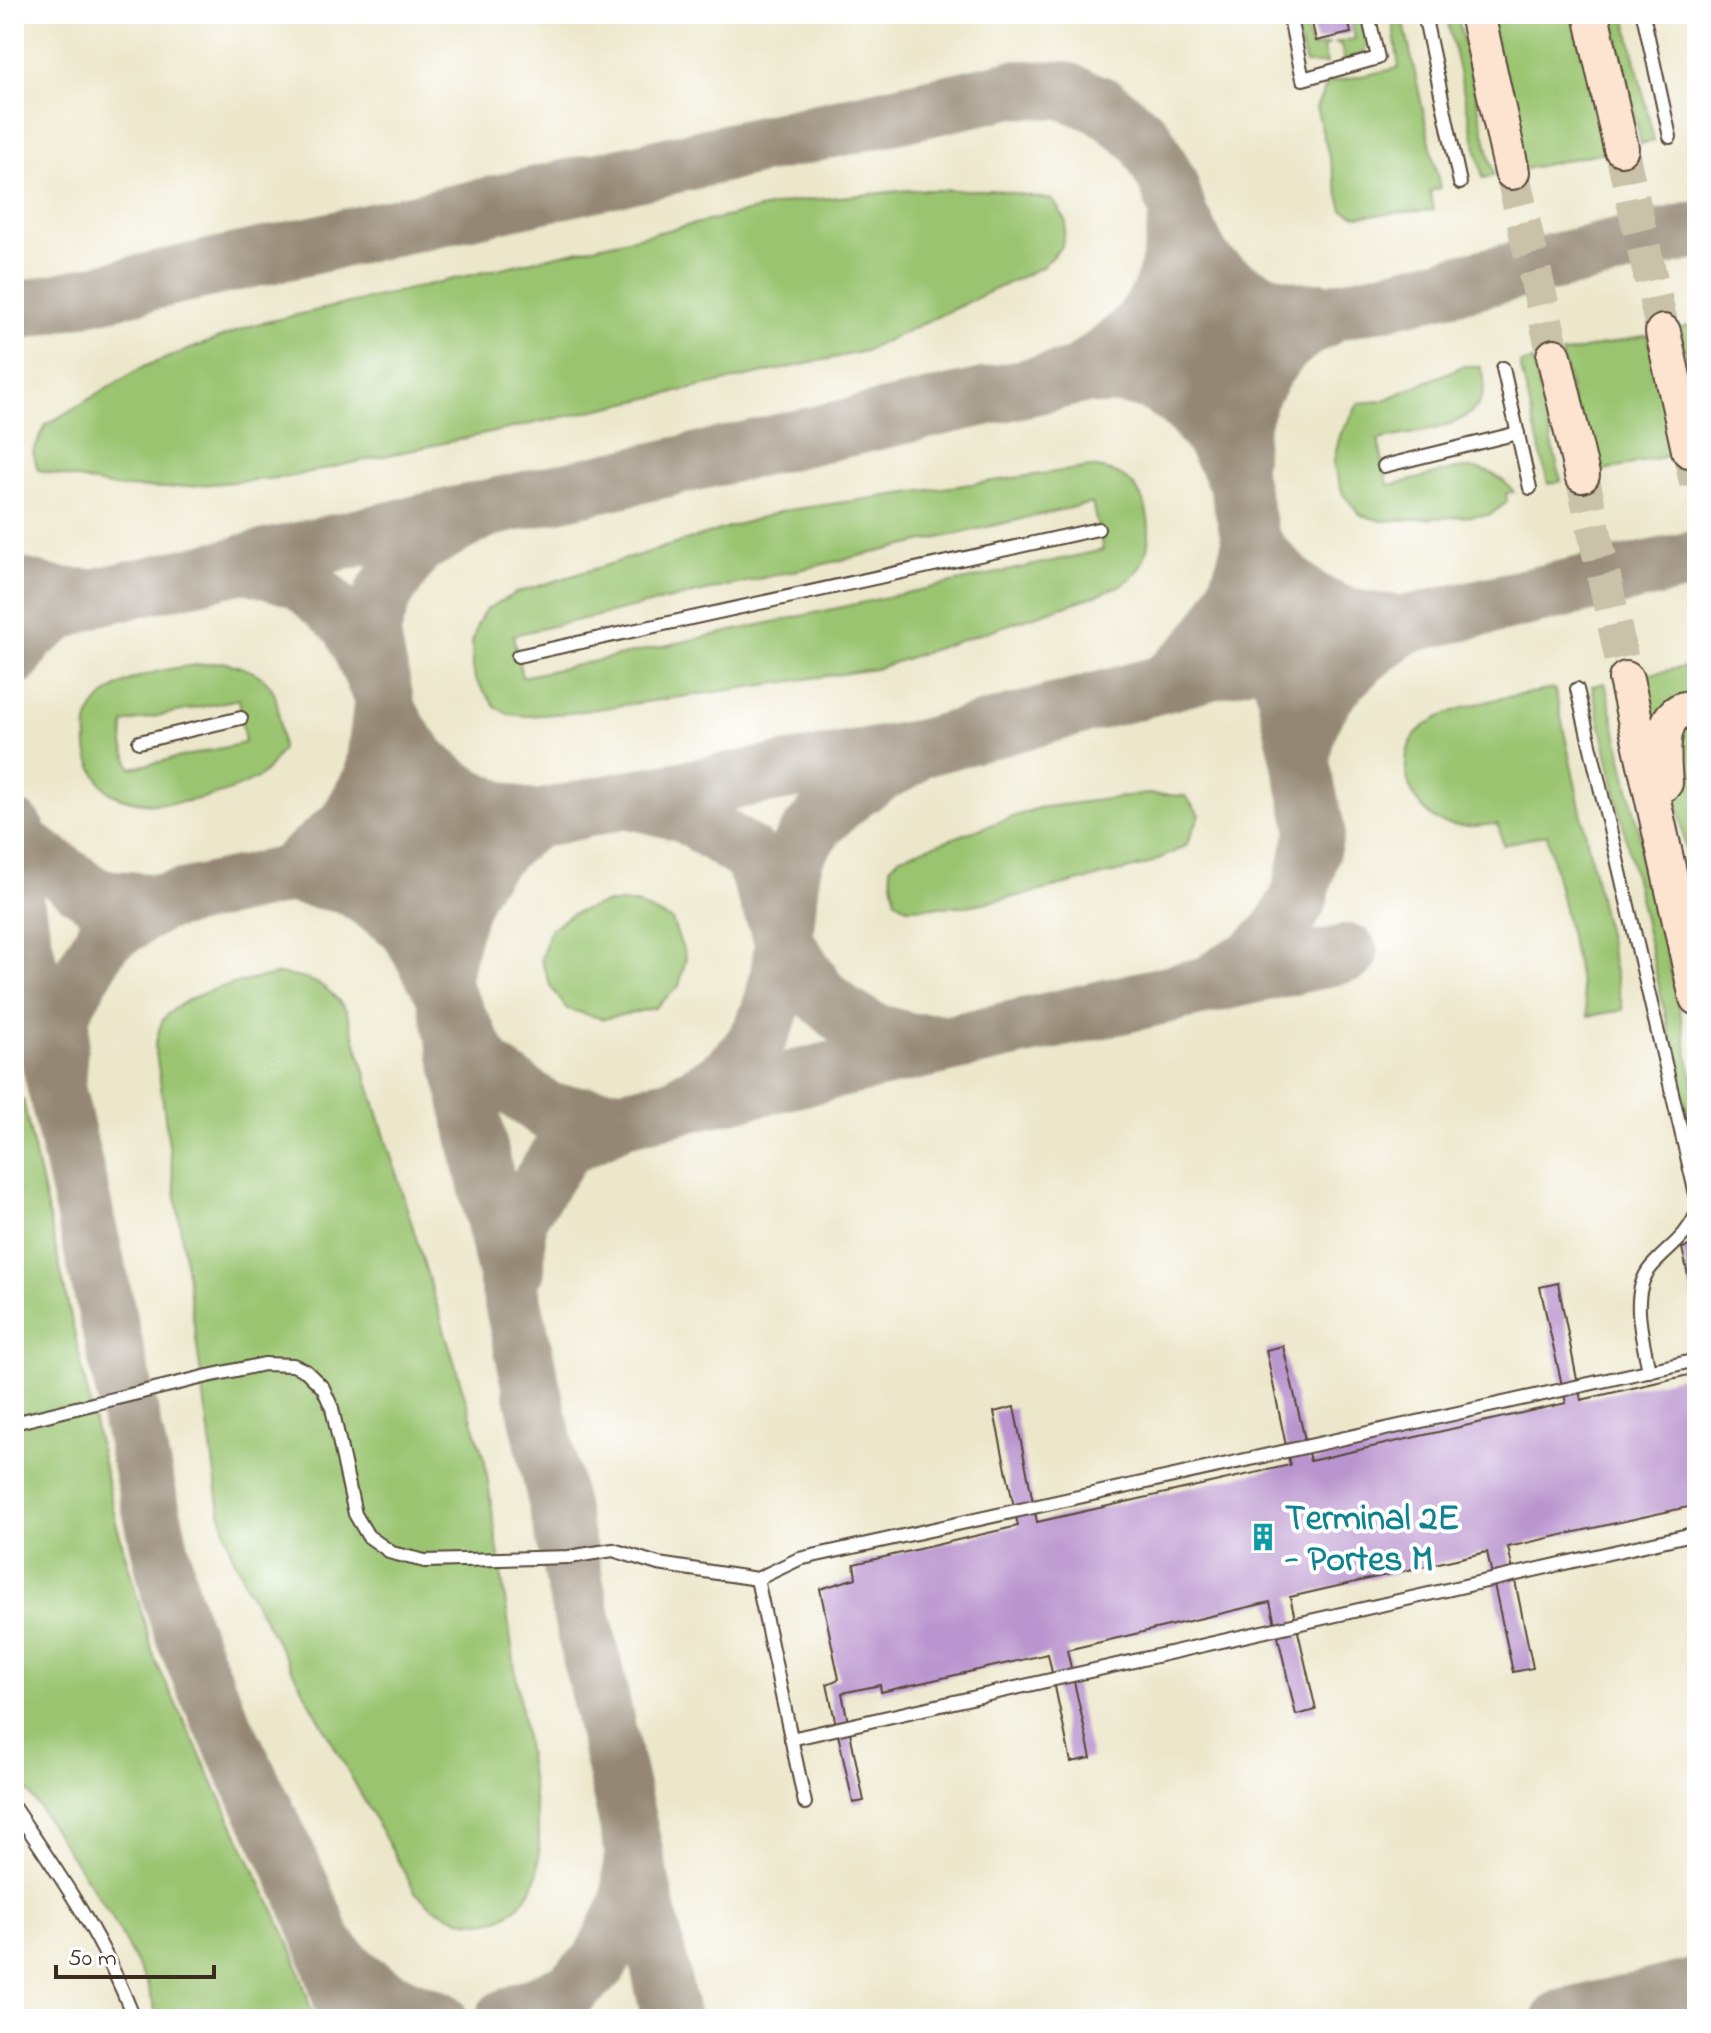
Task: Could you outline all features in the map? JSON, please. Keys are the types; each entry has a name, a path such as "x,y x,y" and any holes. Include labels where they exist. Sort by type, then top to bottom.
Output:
{"main road":[{"path":"1477,14 1512,172"},
{"path":"1591,14 1621,148"},
{"path":"1663,332 1689,450"},
{"path":"1554,356 1582,475"},
{"path":"1626,679 1697,998"},
{"path":"1679,914 1663,742 1669,720 1683,709 1697,708"}],"lane":[{"path":"1289,14 1303,79 1378,58 1368,14"},
{"path":"1424,14 1460,183"},
{"path":"1643,14 1670,137"},
{"path":"1503,368 1530,488"},
{"path":"1384,466 1518,433"},
{"path":"518,656 1098,529"},
{"path":"1577,689 1697,1199"},
{"path":"139,742 241,718"},
{"path":"1649,1371 1640,1325 1640,1286 1650,1267 1688,1233 1697,1213"},
{"path":"14,1423 264,1364 293,1365 306,1371 323,1388 332,1408 355,1514 368,1536 392,1553 425,1561 569,1557 613,1550 658,1564 757,1579 799,1559 1697,1360"},
{"path":"791,1739 1697,1533"},
{"path":"757,1579 805,1803"},
{"path":"14,1808 79,1903 118,1976 134,2019"}],"green space":[{"path":"1292,14 1302,14 1311,48 1330,44 1323,49 1327,64 1306,64"},
{"path":"1350,14 1360,14 1367,44 1363,54 1344,60 1341,45 1334,43 1355,39"},
{"path":"1387,14 1402,14 1440,188 1430,191 1434,210 1357,216 1343,210 1316,107 1328,83 1399,68 1393,24"},
{"path":"1446,14 1457,14 1494,176 1483,178"},
{"path":"1489,14 1577,14 1608,151 1524,169"},
{"path":"1612,14 1625,14 1654,141 1641,144"},
{"path":"910,190 997,190 1053,200 1066,221 1062,246 1042,267 865,351 288,477 167,488 114,487 38,470 33,452 46,425 141,368 253,325 790,202"},
{"path":"1694,325 1697,408 1680,328"},
{"path":"1648,335 1675,454 1589,474 1562,354"},
{"path":"1533,361 1561,481 1548,484 1520,364"},
{"path":"1463,366 1480,366 1484,387 1480,402 1469,414 1435,429 1378,440 1388,485 1471,468 1500,479 1514,492 1506,493 1507,502 1490,515 1382,521 1361,515 1343,494 1333,464 1340,435 1359,403 1382,401"},
{"path":"1091,467 1113,472 1132,484 1145,507 1149,535 1143,561 1136,573 1119,586 875,669 569,713 526,716 508,714 496,707 475,679 472,643 477,625 485,610 516,593 782,511","holes":["1092,503 1103,550 522,677 513,635"]},
{"path":"223,662 257,674 273,690 282,749 272,764 263,774 244,785 187,801 147,803 128,800 108,791 99,780 88,753 88,720 99,702 112,690 147,674","holes":["239,699 245,743 131,768 123,745 124,723"]},
{"path":"1697,664 1697,699 1651,736 1637,677"},
{"path":"1605,683 1682,1021 1697,1107 1697,1157 1592,686"},
{"path":"1555,689 1623,1010 1588,1016 1547,834 1503,845 1498,824 1459,826 1437,820 1418,803 1406,766 1412,741 1432,721 1484,702"},
{"path":"1697,718 1697,914 1672,770 1673,732"},
{"path":"1147,794 1185,796 1200,815 1186,846 1146,865 967,906 908,908 895,900 890,867 900,857 1038,808"},
{"path":"605,903 634,903 672,920 686,958 679,986 655,1008 603,1019 567,1009 551,987 541,960 550,929 572,914"},
{"path":"279,974 317,983 346,1010 485,1462 539,1833 534,1883 523,1901 510,1913 495,1920 462,1920 446,1914 415,1892 248,1590 231,1552 220,1511 155,1045 164,1019 190,999 219,988"},
{"path":"23,1100 116,1522 155,1660 293,1951 314,2019 158,2019 147,1984 113,1919 14,1770 14,1102"}],"building":[{"path":"1310,14 1347,14 1351,33 1316,41"},
{"path":"1697,1244 1697,1312 1696,1312 1682,1248"},
{"name":"Terminal 2E - Portes M","path":"1558,1283 1581,1400 1697,1373 1697,1505 1508,1547 1533,1668 1513,1672 1487,1552 1290,1597 1316,1710 1296,1715 1270,1602 1067,1650 1091,1758 1071,1762 1048,1654 881,1692 880,1685 842,1693 864,1801 853,1803 827,1684 839,1679 820,1589 856,1578 854,1564 1018,1526 994,1412 1014,1407 1037,1522 1290,1465 1266,1350 1283,1346 1310,1461 1566,1403 1540,1287"}],"taxiway":[{"path":"14,312 1012,89 1063,90 1105,107 1145,139 1168,182 1178,212 1238,484"},
{"path":"1089,367 1126,339 1152,309 1168,273 1176,226"},
{"path":"1185,226 1203,261 1229,284 1274,305 1319,311"},
{"path":"245,563 1073,377 1346,309 1697,230"},
{"path":"1237,458 1243,416 1260,377 1287,344 1321,320"},
{"path":"1100,376 1126,376 1148,382 1168,391 1186,405 1215,441 1238,484 1316,830 1299,898 1280,932 1254,957 1223,974"},
{"path":"485,509 416,546 383,595 371,632 445,995 671,2019"},
{"path":"1251,542 1280,575 1311,600 1347,616 1391,623"},
{"path":"1162,684 1196,655 1221,622 1239,585 1251,542"},
{"path":"14,657 27,636 58,613 93,598 284,555"},
{"path":"56,1086 62,1010 104,937 160,903 629,799 922,748 1275,654 1697,559"},
{"path":"245,563 301,580 351,625 383,699 373,777 347,824 290,873"},
{"path":"14,585 56,596 93,598"},
{"path":"1301,765 1310,723 1331,688 1345,672 1395,632"},
{"path":"393,720 419,759 452,787 490,807 535,820"},
{"path":"689,1098 718,1082 739,1063 767,1019 780,968 790,879 798,850 819,822 845,798 904,761"},
{"path":"631,800 685,813 752,857 783,939 818,993 843,1015 874,1032 910,1042 935,1042"},
{"path":"444,968 455,921 470,884 494,853 532,822"},
{"path":"14,829 24,846 96,897 160,903"},
{"path":"295,875 351,886 407,926 485,1067 550,1113 624,1118"},
{"path":"14,900 171,1597 213,1703 311,1911 347,2019"},
{"path":"516,1269 517,1218 565,1147 624,1118 1349,953"},
{"path":"504,2019 569,1991 599,1964 630,1902 632,1862"},
{"path":"326,1945 351,1972 376,1992 439,2019"},
{"path":"1562,2019 1697,1987"}],"tunnel":[{"path":"1621,148 1663,332"},
{"path":"1512,172 1554,356"},
{"path":"1689,450 1697,486"},
{"path":"1582,475 1626,679"}],"place":[{"name":"Terminal 2E - Portes M","path":"1263,1537"}]}
